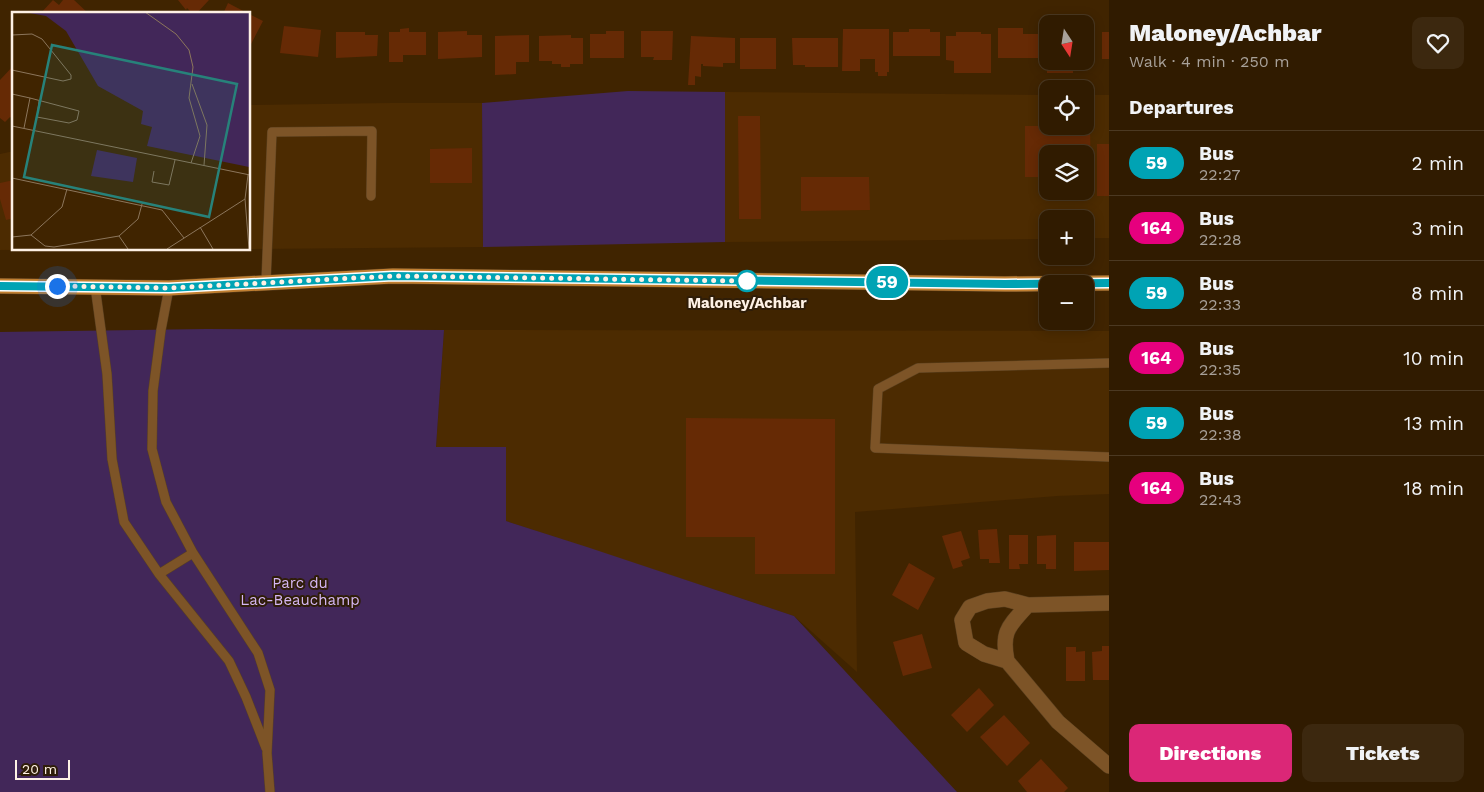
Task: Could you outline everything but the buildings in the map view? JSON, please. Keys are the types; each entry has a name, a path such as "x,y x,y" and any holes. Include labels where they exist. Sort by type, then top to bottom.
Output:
{"main road":[{"path":"0,286 169,288 393,276 1005,284 1109,283"}],"street":[{"path":"1006,661 984,654 966,643 962,620 970,606 1005,599 1028,605 1109,603"},
{"path":"1028,605 1009,626 1003,644 1006,661 1058,722 1109,766"}],"lane":[{"path":"266,282 272,132 372,131 371,196"},
{"path":"95,286 107,374 112,459 124,522 159,574 229,661 246,697 267,753"},
{"path":"169,288 160,330 153,391 152,449 166,502 193,552 258,653 270,690 267,753 270,792"},
{"path":"1109,363 918,368 878,389 875,448 1109,457"},
{"path":"159,574 193,552"}],"shaded area":[{"path":"725,92 1039,95 1039,135 1094,135 1094,95 1109,95 1109,238 1094,238 1094,210 1039,210 1039,239 725,242"},
{"path":"482,103 483,247 250,249 250,105"},
{"path":"12,151 12,250 0,250 0,154"},
{"path":"444,330 1109,331 1109,494 1057,496 855,512 857,672 794,616 506,521 505,447 436,447"}],"green space":[{"path":"628,91 725,92 725,242 483,247 482,103"},
{"name":"Parc du Lac-Beauchamp","path":"206,329 444,330 436,447 506,447 506,521 794,616 957,792 0,792 0,332"}],"bus line":[{"name":"59","path":"0,286 169,288 393,276 1005,284 1109,283"}],"place":[{"name":"Maloney/Achbar","path":"747,281"}],"route":[{"path":"57,286 169,288 393,276 747,281"}]}
